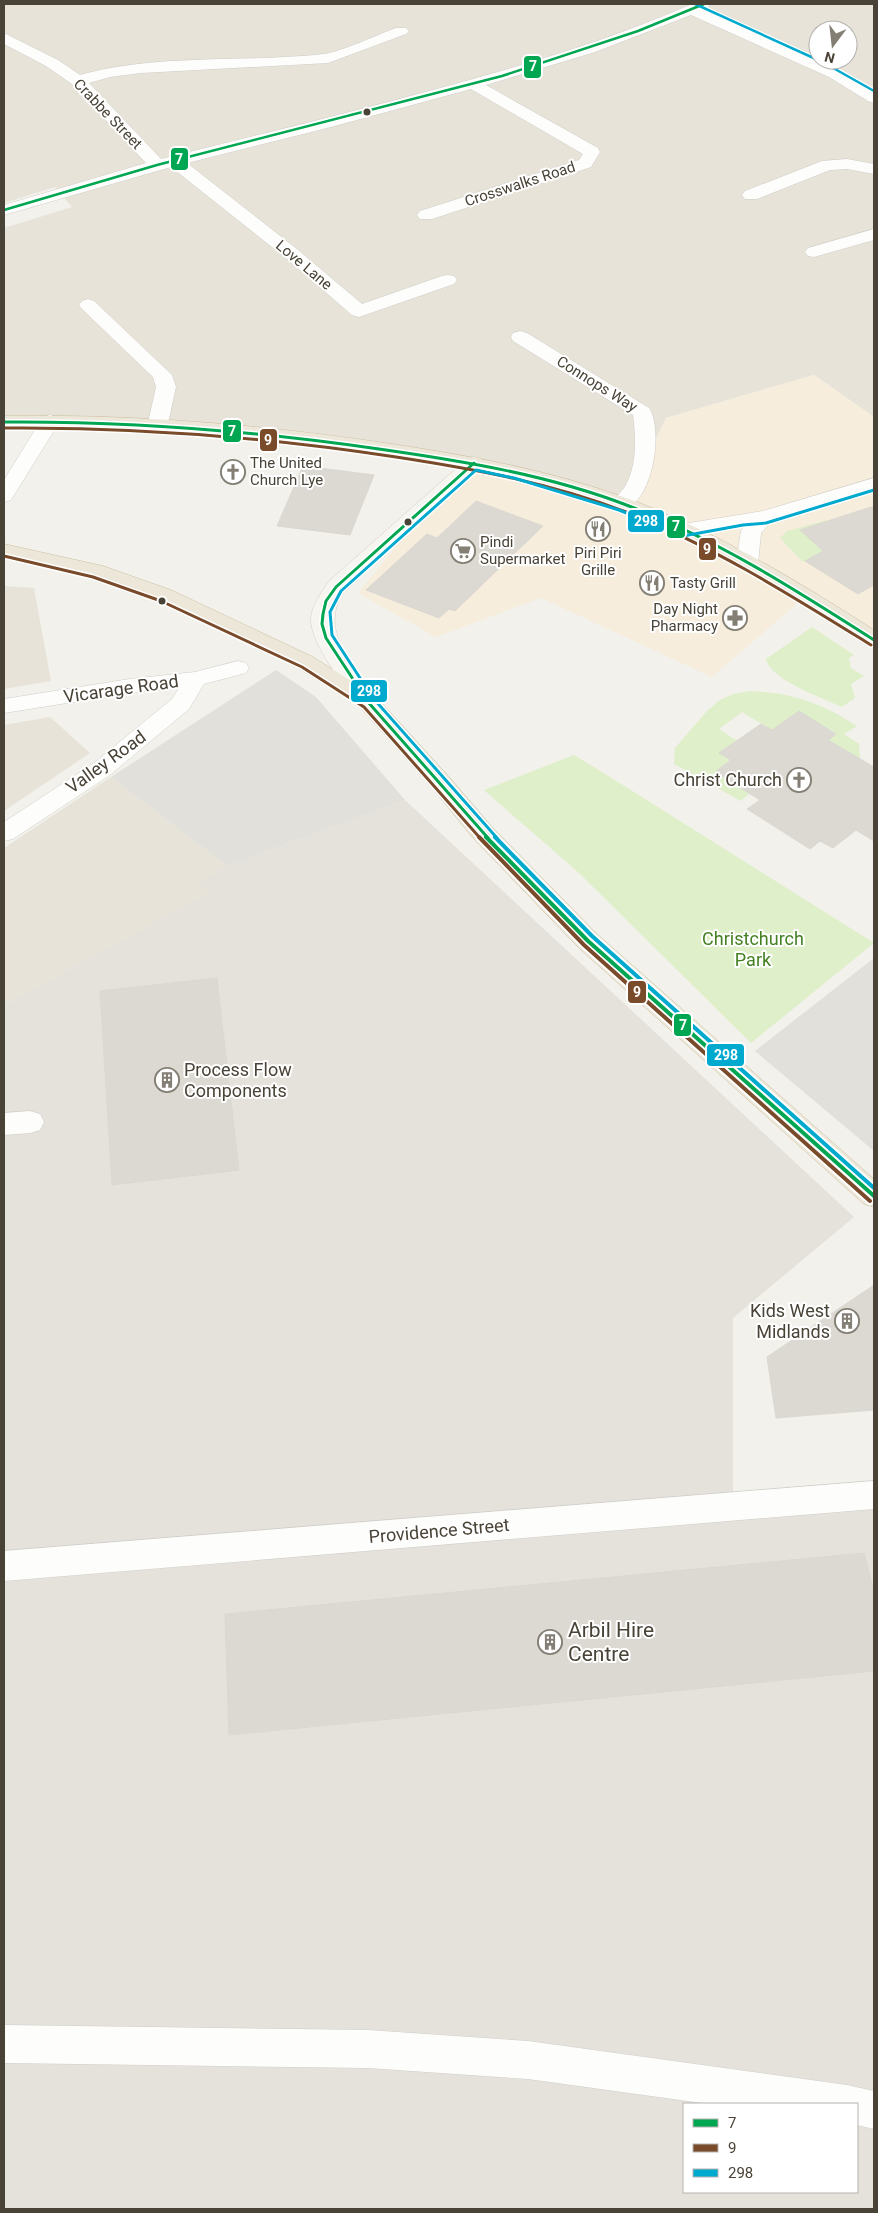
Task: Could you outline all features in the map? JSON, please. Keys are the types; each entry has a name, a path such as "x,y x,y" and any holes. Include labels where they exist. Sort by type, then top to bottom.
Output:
{"highway":[{"path":"4,422 50,420 158,423 332,441 474,463 516,472 621,504 683,530 806,596 874,640"},
{"path":"4,550 95,571 164,595 305,662 368,702 443,785 482,832 588,942 874,1196"}],"street":[{"path":"4,210 166,163 326,124 473,84 590,49 698,7 835,74 874,98"},
{"path":"78,81 109,72 141,68 328,58 401,31"},
{"name":"Crabbe Street","path":"4,38 52,64 78,81 166,163"},
{"name":"Crosswalks Road","path":"426,215 585,163 592,152 473,84"},
{"name":"Love Lane","path":"166,163 292,254 359,311 448,280"},
{"path":"751,196 828,165 847,164 874,169"},
{"path":"814,252 874,234"},
{"path":"88,305 162,374 166,387 158,423"},
{"name":"Connops Way","path":"520,337 642,412 645,428 644,463 636,486 621,504"},
{"path":"4,496 50,420"},
{"path":"368,702 326,638 322,624 326,601 336,587 474,463"},
{"path":"683,530 764,517 874,484"},
{"path":"747,563 751,531 764,517"},
{"name":"Vicarage Road","path":"4,706 130,686 195,679 238,668"},
{"name":"Valley Road","path":"4,833 102,769 181,704 195,679"},
{"name":"Providence Street","path":"4,1566 874,1496"},
{"path":"4,2044 368,2049 528,2060 840,2103"},
{"path":"858,2106 874,2110"}],"shaded area":[{"path":"4,4 874,4 874,417 814,375 666,418 621,504 516,472 332,441 50,421 4,422 4,228 72,207 55,187 4,203"},
{"path":"814,375 874,417 874,640 806,596 712,677 541,598 436,637 358,593 438,495 474,463 621,504 666,418"},
{"path":"4,586 34,588 51,681 4,689"},
{"path":"276,670 316,697 405,800 227,866 111,777"},
{"path":"50,717 90,753 4,811 4,725"},
{"path":"111,777 227,866 199,882 211,892 4,1005 4,848"},
{"path":"405,800 854,1217 733,1318 733,1506 874,1498 874,2209 4,2209 4,1005 210,892 198,882 227,866"},
{"path":"874,958 874,1151 755,1051"}],"green space":[{"path":"827,520 801,531 823,551 803,562 780,538 787,531"},
{"path":"812,627 854,655 849,658 851,668 864,676 851,684 855,698 842,707 798,688 777,674 770,667 766,659"},
{"path":"750,691 780,694 819,705 857,726 844,734 859,744 860,759 849,767 816,748 836,733 799,712 772,730 742,712 719,729 737,741 719,753 731,760 716,772 750,793 741,801 674,764 675,748 707,711 720,700 733,694"},
{"name":"Christchurch Park","path":"574,755 874,943 751,1043 579,873 484,790"}],"building":[{"path":"303,466 374,475 350,535 277,526"},
{"name":"Pindi Supermarket","path":"476,501 543,526 455,611 449,609 439,618 366,590 427,534 437,538"},
{"path":"874,506 874,585 858,594 805,561 823,551 800,530"},
{"name":"Christ Church","path":"799,711 836,734 828,740 874,767 874,841 856,830 833,848 820,841 810,849 747,809 760,800 715,772 731,760 719,753 761,724 772,730"},
{"name":"Process Flow Components","path":"217,978 239,1170 112,1185 100,991"},
{"name":"Kids West Midlands","path":"874,1285 874,1410 776,1418 767,1357"},
{"name":"Arbil Hire Centre","path":"864,1553 874,1592 874,1671 229,1735 225,1614"}],"transit line":[{"name":"298","path":"695,4 808,55"},
{"name":"7","path":"4,210 157,165 502,76 638,31 704,4"},
{"name":"298","path":"840,70 874,91"},
{"name":"7","path":"4,422 97,423 236,431 407,453 471,463 535,477 629,506 693,534 785,585 874,640"},
{"name":"9","path":"4,428 98,429 238,437 377,454 441,464 534,483 596,501 658,525 690,540 752,572 871,645"},
{"name":"7","path":"474,463 336,587 326,601 323,614 322,624 326,638 368,702 443,785 482,832 588,941 874,1196"},
{"name":"298","path":"874,490 766,523 743,525 683,536 619,510 514,478 476,470 341,591 330,612 332,635 373,698 448,781 487,828 592,936 874,1188"},
{"name":"9","path":"4,556 93,577 161,601 302,667 364,707 478,836 584,945 870,1201"}],"place":[{"name":"The United Church Lye","path":"233,472"},
{"name":"Piri Piri Grille","path":"598,529"},
{"name":"Pindi Supermarket","path":"463,551"},
{"name":"Tasty Grill","path":"652,583"},
{"name":"Day Night Pharmacy","path":"735,618"},
{"name":"Christ Church","path":"799,780"},
{"name":"Process Flow Components","path":"167,1080"},
{"name":"Kids West Midlands","path":"847,1321"},
{"name":"Arbil Hire Centre","path":"550,1642"}]}
